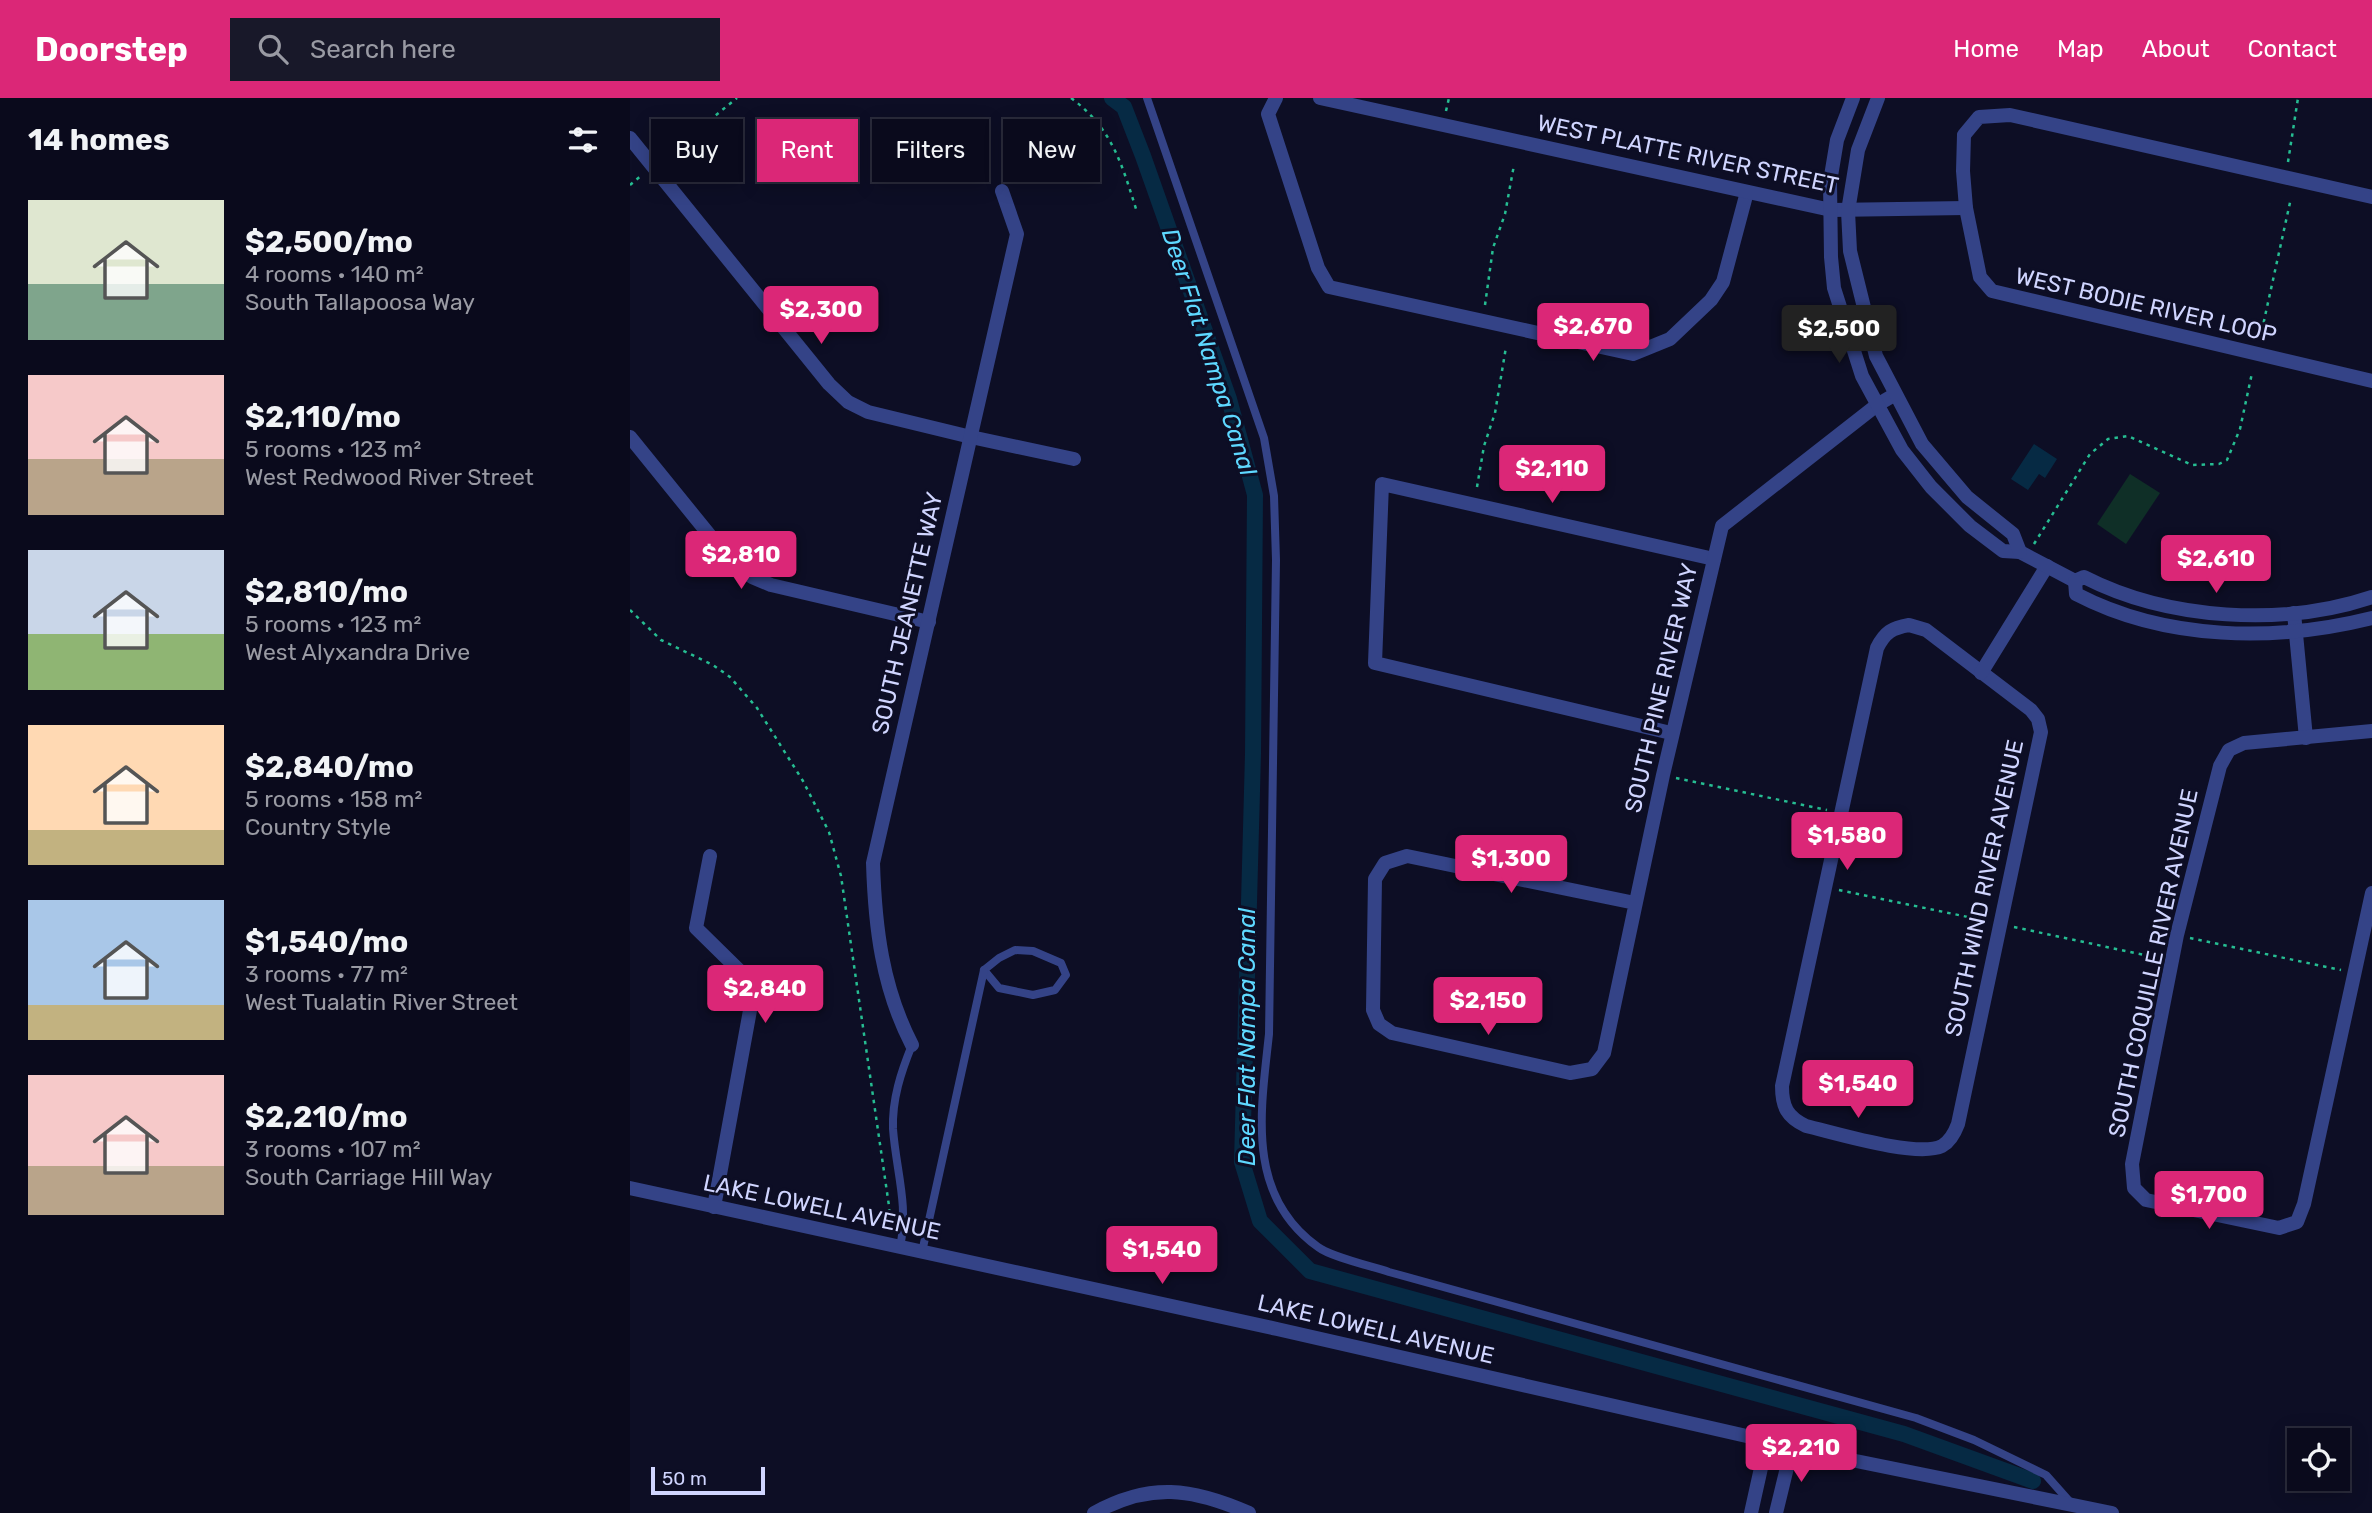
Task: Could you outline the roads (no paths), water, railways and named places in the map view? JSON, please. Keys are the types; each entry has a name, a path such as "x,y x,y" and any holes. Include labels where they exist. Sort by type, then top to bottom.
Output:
{"street":[{"path":"1276,98 1268,114 1318,268 1329,287 1633,354 1670,339 1711,300 1723,282 1747,192"},
{"name":"WEST PLATTE RIVER STREET","path":"1320,98 1831,211 1966,208"},
{"path":"1853,98 1838,140 1830,182 1831,257 1834,288 1849,342 1877,405 1902,450 1931,486 1970,526 2003,551 2023,554 2075,581"},
{"path":"1878,98 1858,150 1848,211 1850,251 1876,356 1894,395 1922,444 1967,497 2013,534 2023,554"},
{"name":"WEST BODIE RIVER LOOP","path":"2372,197 2010,115 1979,117 1964,135 1966,208 1980,277 1992,292 2372,381"},
{"path":"630,138 829,384 848,402 868,412 971,438 1074,459"},
{"name":"SOUTH JEANETTE WAY","path":"912,1045 896,1014 880,954 873,863 1017,234 1002,191"},
{"name":"SOUTH PINE RIVER WAY","path":"1635,904 1406,856 1385,863 1375,879 1373,1010 1379,1024 1392,1033 1570,1073 1592,1069 1604,1053 1671,733 1722,526 1877,405 1894,395"},
{"path":"630,437 733,564 752,577 771,585 929,622"},
{"path":"1671,733 1375,663 1382,484 1714,559"},
{"path":"1981,673 2047,566"},
{"path":"2075,581 2084,577 2130,596 2167,606 2216,612 2294,613 2372,597"},
{"path":"2075,581 2076,594 2094,603 2156,622 2215,633 2320,629 2372,618"},
{"path":"2294,613 2306,738 2372,731"},
{"name":"SOUTH WIND RIVER AVENUE","path":"1909,625 1926,630 1981,673 2031,710 2038,719 2041,732 1958,1124 1945,1145 1916,1150 1806,1126 1794,1121 1786,1112 1782,1101 1782,1086 1878,648 1884,635 1894,627 1909,625"},
{"name":"SOUTH COQUILLE RIVER AVENUE","path":"2306,738 2244,743 2229,750 2220,766 2177,935 2132,1164 2134,1188 2146,1200 2279,1228 2297,1222 2304,1204 2372,893"},
{"path":"710,856 696,928 751,982 751,1005 714,1207"},
{"name":"LAKE LOWELL AVENUE","path":"630,1188 1792,1447 2109,1513"},
{"path":"1751,1513 1767,1441"},
{"path":"1776,1513 1792,1447"},
{"path":"1094,1513 1120,1499 1168,1492 1210,1496 1250,1513"}],"lane":[{"path":"1147,98 1265,438 1274,496 1276,560 1269,1020 1262,1104 1262,1155 1269,1183 1288,1217 1319,1248 1389,1272 1916,1418 1974,1440 2046,1475 2071,1504"},
{"path":"922,1252 985,970 999,958 1015,950 1033,951 1061,963 1066,975 1055,990 1034,995 999,988 985,970"},
{"path":"895,1246 905,1213 893,1118 899,1079 912,1045"}],"water":[{"path":"2034,444 2057,459 2045,478 2039,474 2028,490 2011,479"}],"waterway":[{"name":"Deer Flat Nampa Canal","path":"1112,98 1124,107 1143,156 1229,399 1255,495 1253,754 1242,1162 1260,1221 1310,1271 1904,1434 2033,1481"}]}
